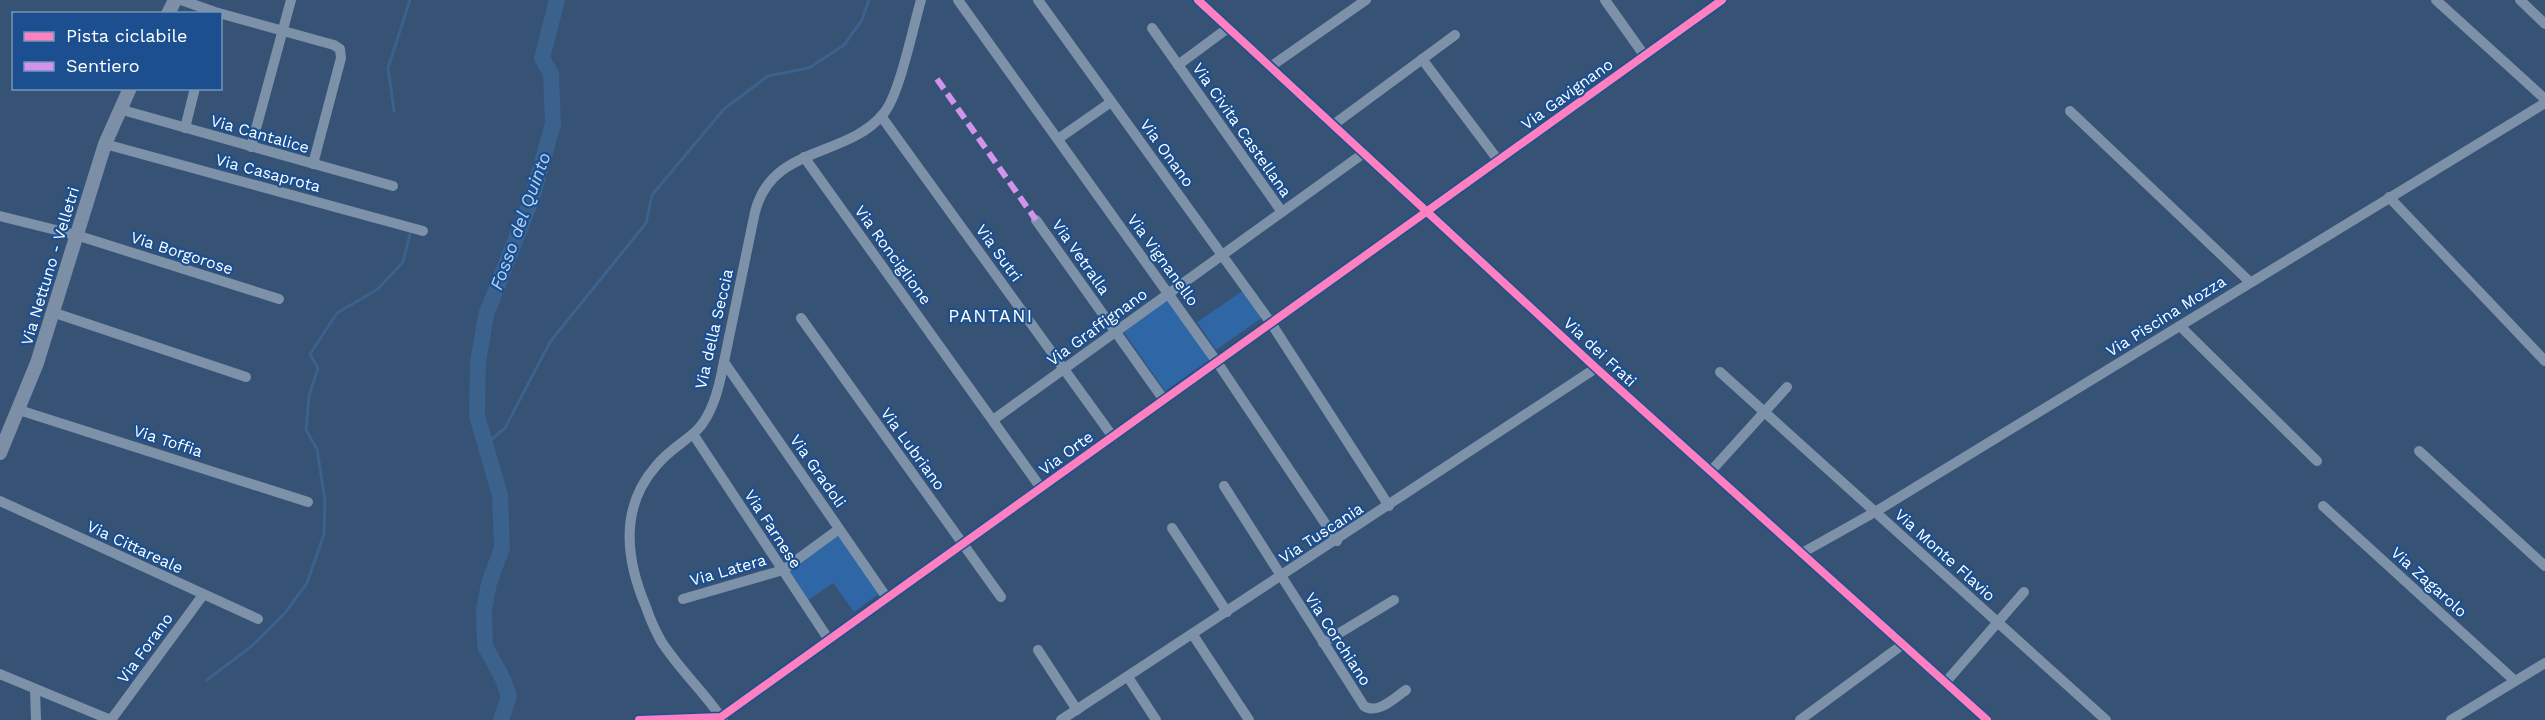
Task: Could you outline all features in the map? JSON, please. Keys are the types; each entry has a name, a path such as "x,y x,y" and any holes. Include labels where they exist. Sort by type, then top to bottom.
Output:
{"main road":[{"name":"Via Nettuno - Velletri","path":"2,444 19,410 37,363 105,144 129,90"}],"street":[{"path":"181,0 212,12"},
{"path":"251,147 291,0"},
{"name":"Via della Seccia","path":"722,718 660,638 637,585 629,552 630,518 644,483 670,451 693,434 702,424 715,398 760,195 774,176 804,157 856,135 881,116 894,95 921,0"},
{"name":"Via Vignanello","path":"958,0 1217,362 1337,541"},
{"name":"Via Onano","path":"1038,0 1271,324 1389,506"},
{"name":"Via dei Frati","path":"1198,0 1596,368 1987,720"},
{"path":"1270,67 1366,0"},
{"path":"1605,0 1644,55"},
{"name":"Via Gavignano","path":"1427,211 1722,0"},
{"path":"2436,0 2545,101"},
{"path":"2520,0 2545,24"},
{"path":"222,15 336,46 341,52 313,164"},
{"name":"Via Civita Castellana","path":"1152,28 1282,212"},
{"name":"Via Civita Castellana","path":"1178,65 1228,28"},
{"path":"1333,124 1455,35"},
{"path":"1422,59 1498,160"},
{"path":"185,128 194,90"},
{"name":"Via Piscina Mozza","path":"1802,553 1875,512 2545,101"},
{"path":"1058,139 1111,102"},
{"name":"Via Cantalice","path":"119,109 393,186"},
{"path":"2070,111 2250,282"},
{"name":"Via Sutri","path":"881,116 1113,437"},
{"name":"Via Casaprota","path":"105,144 423,231"},
{"name":"Via Graffignano","path":"993,420 1364,153"},
{"name":"Via Ronciglione","path":"804,157 1041,488"},
{"path":"2389,197 2545,361"},
{"name":"Via Orte","path":"722,718 1427,211"},
{"name":"Via Borgorose","path":"0,216 76,235 279,300"},
{"name":"Via Vetralla","path":"1036,220 1164,400"},
{"path":"52,312 246,377"},
{"name":"Via Lubriano","path":"801,318 1001,597"},
{"path":"2180,326 2317,461"},
{"name":"Via Gradoli","path":"724,362 887,598"},
{"name":"Via Tuscania","path":"1061,720 1337,541 1596,368"},
{"name":"Via Monte Flavio","path":"1720,372 2106,720"},
{"path":"1711,471 1787,387"},
{"name":"Via Toffia","path":"19,410 308,502"},
{"name":"Via Farnese","path":"693,434 829,640"},
{"path":"2419,451 2545,566"},
{"name":"Via Corchiano","path":"1224,486 1365,708 1378,709 1406,690"},
{"name":"Via Cittareale","path":"0,501 258,619"},
{"name":"Via Zagarolo","path":"2323,506 2516,681"},
{"path":"1172,528 1227,612"},
{"name":"Via Latera","path":"683,599 783,570 839,529"},
{"path":"1945,683 2024,592"},
{"name":"Via Forano","path":"111,720 203,594"},
{"path":"1323,644 1394,600"},
{"path":"1193,635 1249,720"},
{"path":"1800,720 1902,645"},
{"path":"1038,650 1077,710"},
{"path":"2451,720 2545,663"},
{"path":"0,674 111,720"},
{"path":"1128,677 1156,720"},
{"path":"35,689 36,720"},
{"path":"639,720 722,718"}],"shaded area":[{"path":"1244,290 1263,317 1216,350 1197,322"},
{"path":"1169,298 1211,359 1165,391 1123,331"},
{"path":"837,533 880,593 854,612 833,583 807,601 785,570"}],"waterway":[{"path":"394,111 388,68 410,0"},
{"name":"Fosso del Quinto","path":"501,720 509,696 503,679 485,646 484,610 489,583 502,548 500,495 477,416 478,362 486,315 532,198 553,124 551,74 542,58 557,0"},
{"path":"486,444 505,428 550,342 646,223 652,195 724,109 768,76 809,68 844,45 862,20 869,0"},
{"path":"207,680 253,645 285,613 307,583 324,534 325,501 317,449 306,430 309,396 318,368 310,354 337,313 378,289 403,262 410,234"}],"marked path":[{"path":"937,79 1036,220"}],"cycle path":[{"path":"1198,0 1596,368 1987,720"},
{"path":"639,720 721,717 1722,0"}],"district":[{"name":"PANTANI","path":"991,315"}]}
